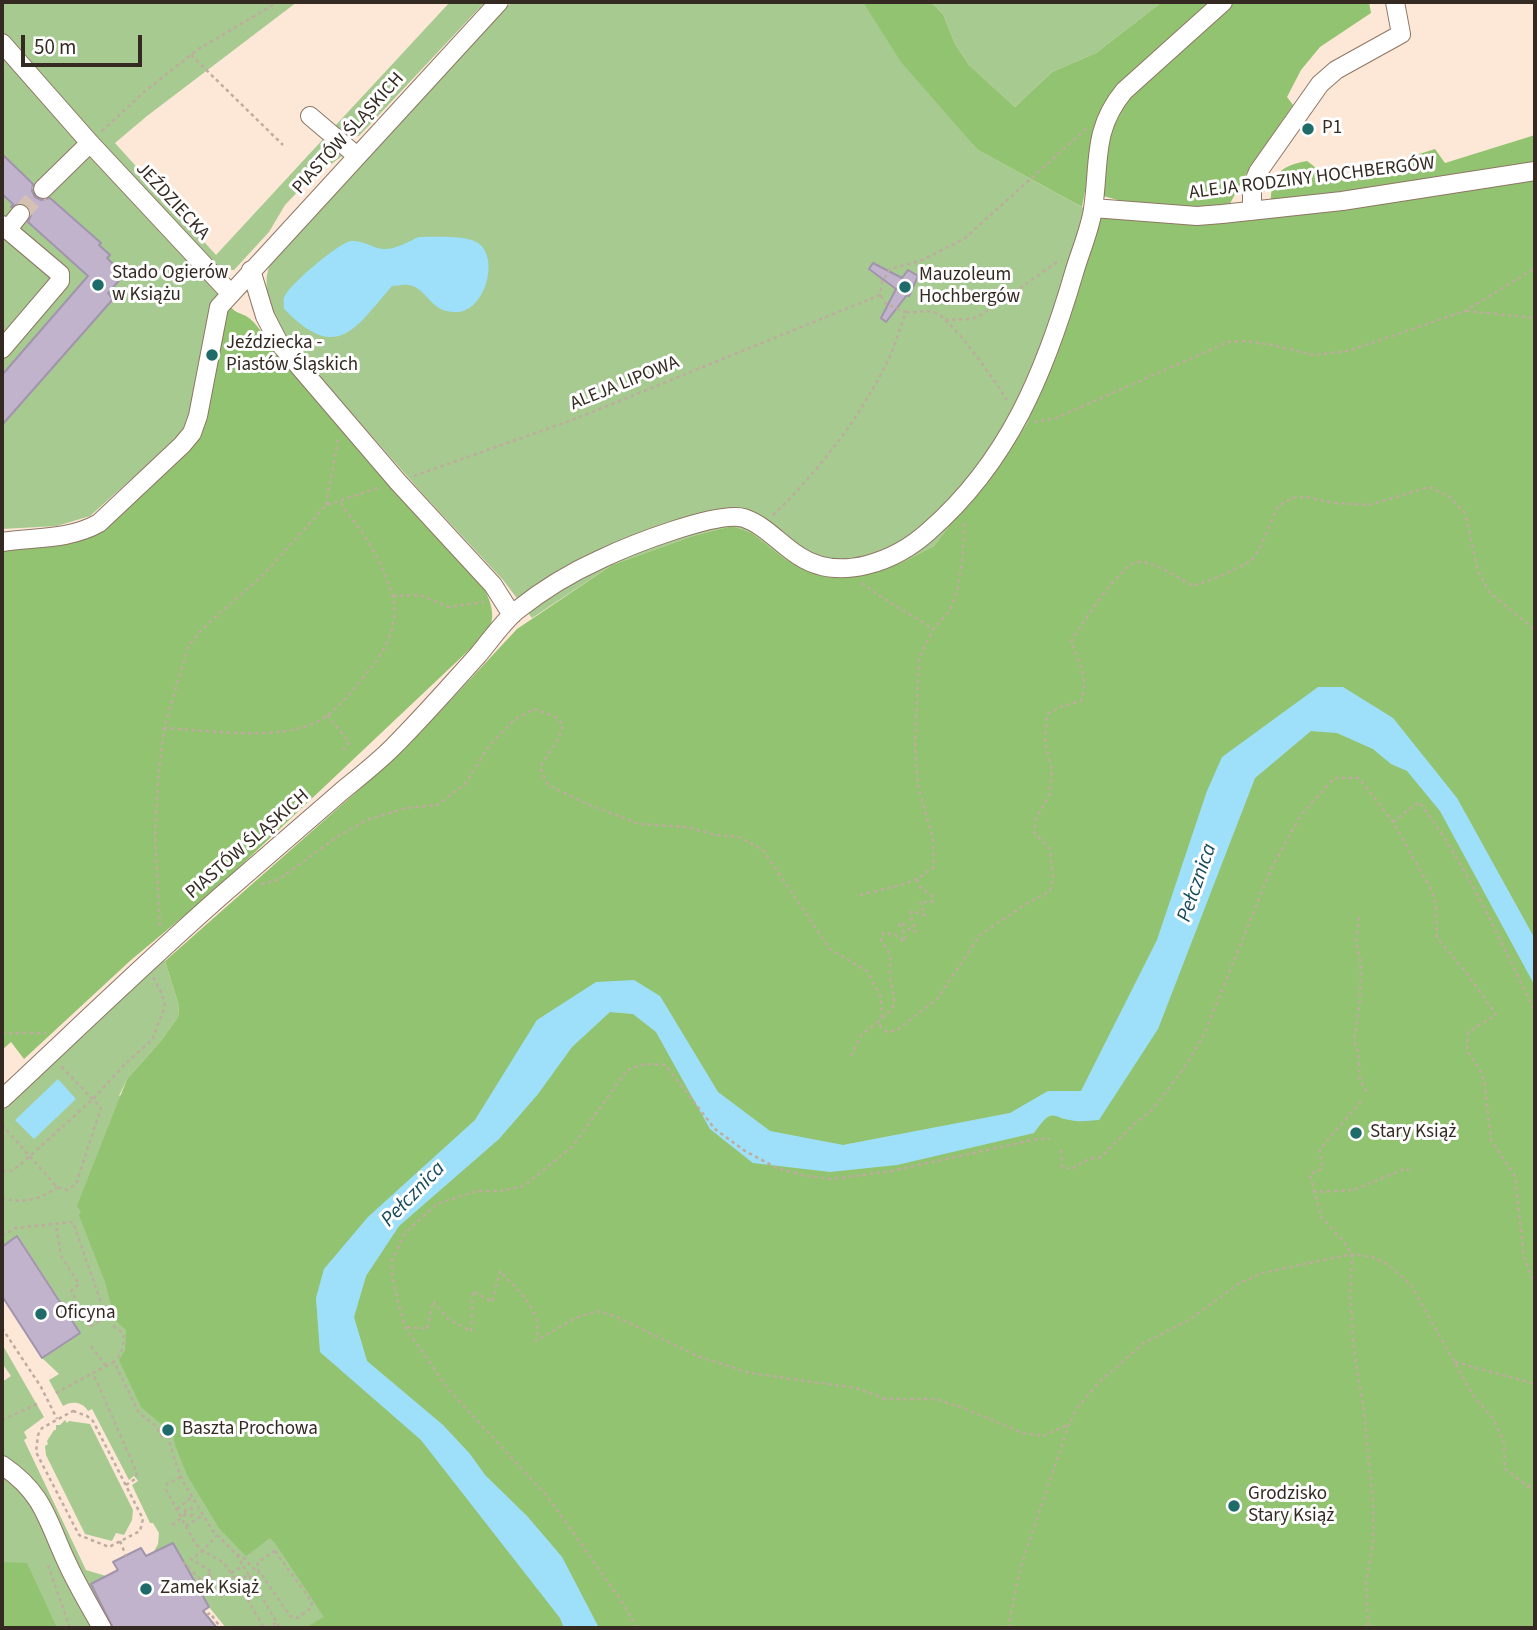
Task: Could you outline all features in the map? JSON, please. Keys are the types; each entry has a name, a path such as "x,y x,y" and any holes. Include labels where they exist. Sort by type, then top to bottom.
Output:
{"street":[{"name":"PIASTÓW ŚLĄSKICH","path":"230,293 499,2"},
{"path":"760,526 802,559 830,568 846,569 865,566 914,544 959,501 1006,441 1021,415 1048,353 1093,208 1094,178 1104,121 1124,91 1223,2"},
{"path":"1252,211 1252,186 1258,172 1320,83 1336,70 1401,34 1395,2"},
{"name":"JEŹDZIECKA","path":"2,43 90,143 230,293"},
{"path":"310,116 357,156"},
{"path":"43,189 90,143"},
{"name":"ALEJA RODZINY HOCHBERGÓW","path":"1093,208 1197,216 1342,201 1535,171"},
{"path":"2,349 60,281 60,274 5,227 20,214"},
{"path":"251,270 265,316 279,343 398,482 475,566 512,615"},
{"path":"2,542 74,534 99,523 182,445 192,433 198,416 219,307 230,293"},
{"name":"PIASTÓW ŚLĄSKICH","path":"2,1099 166,946 392,748 512,615 602,558 673,531 733,517 745,518 760,526"},
{"path":"2,1465 29,1487 44,1508 68,1565 103,1628"}],"path":[{"path":"90,143 144,92 191,55 278,2"},
{"path":"191,55 283,145"},
{"path":"1104,121 1088,127 964,239 920,261 890,269 881,282 880,295 886,303 906,312 932,311 945,320 1011,405 1034,422 1056,418 1228,341 1272,345 1314,355 1348,351 1465,311 1535,268"},
{"path":"945,320 972,318 983,314 1082,246"},
{"name":"ALEJA LIPOWA","path":"326,505 575,419 880,295"},
{"path":"1465,311 1535,318"},
{"path":"760,526 800,487 850,425 890,357 906,312"},
{"path":"166,946 161,931 155,836 158,781 164,728 188,647 202,629 264,574 326,505 343,415"},
{"path":"877,1023 887,1032 897,1030 937,999 980,935 1014,911 1050,891 1054,878 1050,849 1034,832 1036,818 1049,796 1052,769 1045,743 1047,714 1081,701 1086,688 1071,642 1109,585 1125,568 1137,562 1154,565 1193,586 1206,583 1251,561 1260,548 1278,506 1292,498 1307,497 1369,506 1429,487 1450,497 1465,513 1478,571 1490,593 1535,630"},
{"path":"164,728 265,733 303,727 327,715 382,654 392,627 393,596 376,557 340,500"},
{"path":"860,895 917,879 934,867 935,856 928,818 918,786 915,743 919,659 933,629 950,611 958,588 963,556 964,521 959,501"},
{"path":"846,569 886,602 906,611 933,629"},
{"path":"393,596 420,595 442,606 457,608 501,597"},
{"path":"251,886 278,880 338,836 367,820 406,808 437,805 465,784 489,746 514,720 534,709 554,716 563,723 561,736 550,748 540,767 548,785 587,804 639,824 687,827 715,835 739,837 763,850 830,948 866,971 881,997 882,1018"},
{"path":"327,715 349,742 343,750"},
{"path":"1061,1150 1062,1167 1070,1169 1089,1159 1101,1157 1152,1110 1184,1068 1203,1037 1272,867 1301,815 1334,778 1359,778 1393,822 1432,891 1436,907 1437,939 1469,976 1496,1015 1468,1031 1467,1051 1484,1080 1492,1140 1514,1176 1524,1257 1535,1285"},
{"path":"1393,822 1419,802 1434,822 1459,859 1535,1012"},
{"path":"851,1056 860,1035 890,1012 894,1004 895,996 890,977 892,955 881,940 883,933 894,934 904,942 905,935 899,924 916,931 910,914 912,911 924,915 921,901 933,901 932,896 920,887 917,879"},
{"path":"1359,917 1356,941 1361,964 1360,1000 1354,1040 1359,1051 1362,1074 1360,1081 1367,1092"},
{"path":"2,1171 10,1171 30,1157 152,1041 164,1013 164,1001 146,965"},
{"path":"2,1033 74,1031"},
{"path":"637,1628 620,1599 547,1496 449,1390 405,1327 394,1286 391,1262 405,1233 437,1204 477,1191 500,1191 524,1185 573,1146 627,1070 645,1065 665,1065 715,1129 745,1151 777,1168 806,1176 832,1179 892,1171 1037,1139 1050,1139"},
{"path":"2,1125 57,1187 67,1190 76,1184 101,1108 63,1068"},
{"path":"1361,1101 1320,1149 1322,1169 1310,1174 1321,1217 1352,1254 1350,1296 1354,1350 1364,1412 1373,1503 1373,1542 1366,1581 1368,1628"},
{"path":"1314,1192 1354,1190 1404,1169 1409,1170"},
{"path":"2,1197 15,1201 26,1200 49,1195 57,1187"},
{"path":"2,1236 15,1228 56,1226 72,1222 106,1317 91,1326 71,1291 79,1284 61,1256 56,1226"},
{"path":"1008,1628 1020,1569 1069,1424 1078,1407 1100,1381 1144,1343 1189,1320 1238,1284 1262,1273 1352,1254 1371,1257 1389,1265 1411,1285 1475,1397 1493,1418 1504,1443 1505,1469 1535,1492"},
{"path":"405,1327 427,1328 433,1301 448,1319 471,1331 473,1291 492,1302 500,1270 535,1310 538,1333 536,1341 575,1318 597,1311 617,1317 697,1356 750,1373 856,1388 885,1399 936,1399 1023,1433 1043,1436 1069,1424"},
{"path":"56,1393 114,1362 121,1354 123,1334 113,1326"},
{"path":"2,1328 41,1387 57,1419"},
{"path":"91,1346 106,1366"},
{"path":"114,1362 139,1413 156,1426 161,1436 168,1437 181,1477 203,1516 237,1555 279,1628"},
{"path":"1454,1362 1535,1384"},
{"path":"93,1373 137,1473 135,1479 126,1485"},
{"path":"2,1420 37,1404"},
{"path":"73,1412 90,1418 143,1519 140,1531 109,1547 79,1535 36,1452 42,1428 57,1419 73,1412"},
{"path":"181,1477 167,1484 166,1488 195,1543 203,1551 223,1562 265,1628 276,1622"},
{"path":"1528,1487 1535,1481"},
{"path":"177,1509 192,1497"},
{"path":"173,1525 186,1514 184,1503"},
{"path":"194,1521 191,1515 198,1507"},
{"path":"187,1509 193,1510"},
{"path":"186,1514 191,1515"},
{"path":"186,1526 203,1516"},
{"path":"217,1535 203,1551 191,1559 212,1572 210,1576 223,1599"},
{"path":"120,1541 126,1556"},
{"path":"271,1547 275,1551 312,1602 311,1608 293,1619 260,1573 257,1564 275,1551"},
{"path":"237,1555 245,1559 258,1575 260,1573"},
{"path":"183,1562 202,1581 210,1576"},
{"path":"48,1564 70,1628"},
{"path":"231,1573 243,1566"},
{"path":"237,1581 249,1574"},
{"path":"207,1615 210,1613 221,1628"}],"green space":[{"path":"2,2 297,2 115,143 216,255 326,136 341,151 342,156 307,182 285,205 269,232 234,270 218,269 2,33"},
{"path":"450,2 485,2 359,136 350,138 335,126"},
{"path":"512,2 863,2 978,150 1100,217 1535,191 1535,1628 226,1628 209,1607 173,1543 153,1553 158,1544 159,1533 153,1523 150,1523 132,1485 138,1481 134,1476 129,1480 92,1409 88,1411 83,1405 76,1403 63,1406 49,1380 59,1374 42,1358 80,1332 18,1236 2,1247 2,1105 159,961 165,961 179,1006 178,1017 127,1079 119,1096 759,835 1027,426 934,546 901,563 837,578 818,575 785,559 752,533 732,526 693,536 612,565 532,618 503,580 421,492 290,343 273,310 267,287 270,264 276,252"},
{"path":"863,2 931,2 943,14 955,44 969,65 1015,107 1052,72 1096,53 1162,2 1369,2 1371,13 1320,47 1301,70 1287,97 1293,105 1247,172 1227,209 1201,211 1129,203 1085,191 1082,207 978,150 901,62"},
{"path":"931,2 1162,2 1096,53 1052,72 1015,107 969,65 955,44 943,14"},
{"path":"2,51 221,291 194,410 184,432 90,516 57,526 2,529"},
{"path":"1535,135 1535,939 1457,798 1393,718 1343,687 1207,791 1157,940 1081,1091 1048,1091 1010,1113 843,1145 770,1131 718,1092 660,996 537,1020 475,1120 368,1217 324,1269 316,1298 320,1352 421,1440 560,1618 564,1628 305,1628 324,1617 275,1543 270,1538 246,1556 219,1528 187,1475 175,1445 173,1435 176,1427 166,1421 161,1424 141,1407 119,1360 125,1350 126,1330 115,1320 105,1282 77,1206 127,1079 178,1017 179,1006 165,961 405,749 517,629 612,565 693,536 732,526 752,533 785,559 818,575 837,578 901,563 934,546 1027,425 1065,324 1100,217 1271,216 1271,194 1275,178 1286,167 1295,164 1307,161 1333,181 1435,149 1445,163"},
{"path":"228,304 254,322 272,348 483,586 490,604 492,621 487,633 215,890 131,960 24,1059 11,1042 2,1050 2,551 71,541 190,446"},
{"path":"1311,731 1337,733 1373,749 1391,764 1407,770 1440,811 1535,986 1535,1628 599,1628 562,1557 527,1516 485,1475 443,1425 367,1361 354,1317 366,1276 399,1226 499,1139 538,1094 572,1047 610,1012 633,1014 656,1032 710,1129 753,1163 997,1141 1034,1133 1043,1121 1051,1116 1075,1121 1158,1029 1255,778"},
{"path":"2,1344 44,1417 24,1432 27,1438 24,1440 86,1570 106,1576 92,1584 110,1628 2,1628 2,1382 11,1376 2,1363"},
{"path":"65,1420 67,1423 90,1424 133,1510 132,1520 124,1535 116,1533 112,1541 85,1534 46,1455 47,1441 56,1430 56,1425"},
{"path":"2,1562 27,1563 57,1628 2,1628"}],"water":[{"path":"419,237 473,240 485,250 488,260 486,282 476,302 468,309 458,312 441,309 415,287 392,286 355,327 344,334 331,337 318,334 302,325 284,309 284,298 294,284 345,243 355,241 388,249"},
{"name":"Pełcznica","path":"1318,687 1343,687 1393,718 1457,798 1535,939 1535,986 1440,811 1407,771 1391,764 1373,749 1337,733 1311,731 1255,778 1158,1029 1099,1120 1067,1120 1053,1115 1034,1133 897,1165 830,1172 753,1163 710,1129 656,1032 633,1014 610,1012 572,1047 538,1094 499,1139 399,1226 366,1276 354,1317 367,1361 443,1425 485,1475 527,1516 562,1557 599,1628 564,1628 560,1618 421,1440 320,1352 316,1298 324,1269 368,1217 475,1120 537,1020 596,982 634,980 660,996 718,1092 770,1131 843,1145 1010,1113 1048,1091 1081,1091 1157,940 1207,791 1222,757"},
{"path":"58,1079 76,1099 34,1139 15,1120"}],"building":[{"name":"Stado Ogierów w Książu","path":"2,154 33,184 35,197 41,200 50,198 101,243 99,245 110,255 107,258 124,275 108,293 113,299 2,425 2,375 88,276 28,222 31,215 28,206 21,203 11,207 13,204 2,194"},
{"path":"873,263 902,278 908,270 918,276 909,296 907,295 886,322 881,318 896,289 869,269"},
{"name":"Oficyna","path":"17,1236 80,1333 42,1358 2,1296 2,1247"},
{"name":"Zamek Książ","path":"173,1543 209,1607 203,1611 217,1628 113,1628 91,1584 118,1570 113,1562 141,1548 146,1556"}],"tunnel":[{"path":"20,214 43,189"}],"place":[{"name":"P1","path":"1308,129"},
{"name":"Stado Ogierów w Książu","path":"98,285"},
{"name":"Mauzoleum Hochbergów","path":"905,287"},
{"name":"Jeździecka - Piastów Śląskich","path":"212,355"},
{"name":"Stary Książ","path":"1356,1133"},
{"name":"Oficyna","path":"41,1314"},
{"name":"Baszta Prochowa","path":"168,1430"},
{"name":"Grodzisko Stary Książ","path":"1234,1506"},
{"name":"Zamek Książ","path":"146,1589"}]}
